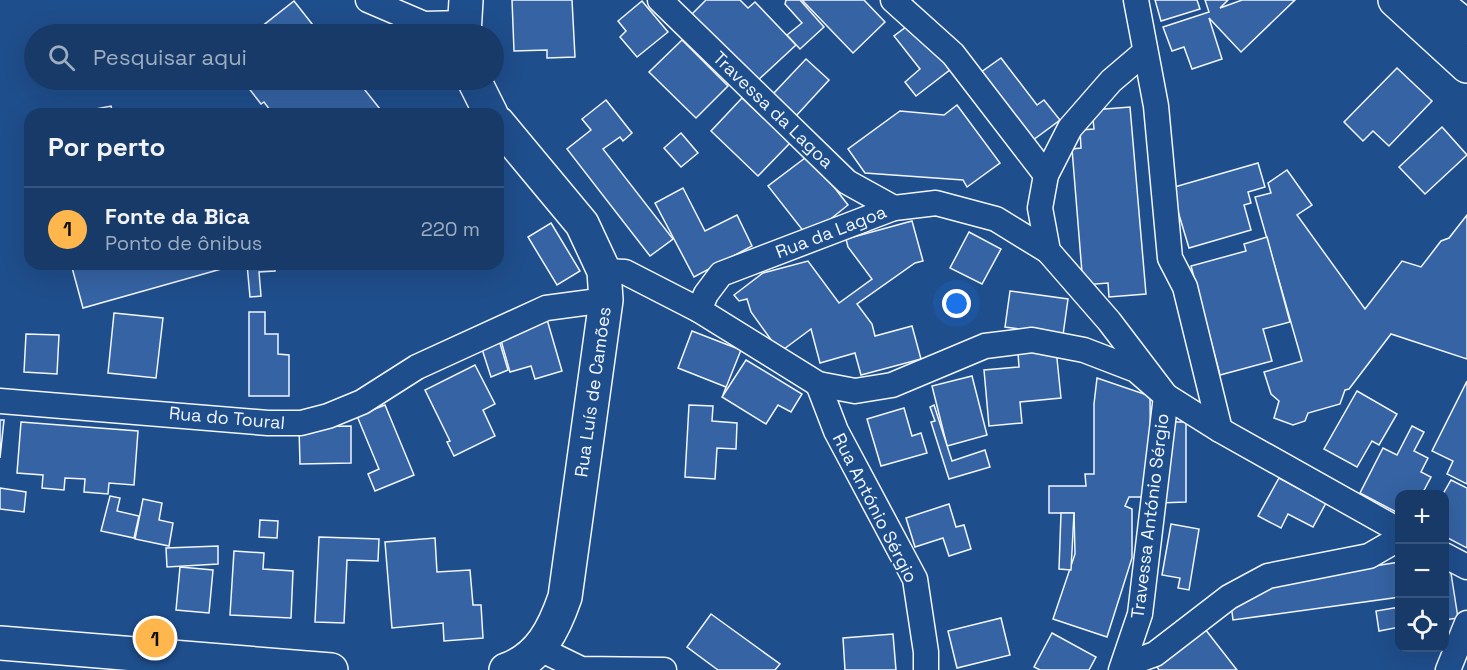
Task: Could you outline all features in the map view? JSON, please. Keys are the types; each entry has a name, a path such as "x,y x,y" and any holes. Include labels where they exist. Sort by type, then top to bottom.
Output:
{"main road":[{"path":"1395,0 1467,66"},
{"path":"1433,0 1467,27"},
{"path":"479,90 488,108"},
{"path":"504,130 582,224 605,285"},
{"name":"Rua Luís de Camões","path":"507,670 540,649 555,624 564,597 605,285"},
{"path":"0,643 331,670"}],"street":[{"path":"368,0 424,24 465,19"},
{"name":"Travessa da Lagoa","path":"660,0 847,182 894,208"},
{"path":"893,0 953,54 1046,175"},
{"path":"1136,0 1156,106 1170,258 1185,287 1220,430"},
{"path":"1145,52 1111,81 1070,128 1046,175 1040,208 1048,251 1109,321 1166,396"},
{"name":"Rua da Lagoa","path":"699,310 706,294 721,274 894,208 936,203 996,219 1048,251"},
{"name":"Rua do Toural","path":"0,401 268,423 301,423 328,416 362,402 417,367 546,308 605,285 625,273 699,310 818,384"},
{"path":"818,384 855,391 891,385 985,346 1032,340 1083,350 1136,370 1166,396 1220,430 1395,528"},
{"name":"Rua António Sérgio","path":"818,384 836,431 915,579 926,652 926,670"},
{"name":"Travessa António Sérgio","path":"1123,667 1140,614 1166,396"},
{"path":"1123,667 1155,654 1229,597 1268,576 1369,556 1395,541"},
{"path":"1449,558 1467,567"},
{"path":"1448,670 1467,623"},
{"path":"540,649 581,669 664,670"}],"building":[{"path":"512,0 572,0 575,57 547,58 547,50 514,51"},
{"path":"706,0 740,0 748,8 755,2 796,45 756,82 691,15"},
{"path":"786,0 800,0 824,27 800,49 787,35 802,23 785,4"},
{"path":"802,0 864,0 885,22 853,53"},
{"path":"1155,0 1197,0 1200,9 1161,21"},
{"path":"1205,0 1228,0 1220,8 1242,0 1295,0 1241,52 1209,18 1222,59 1192,69 1184,47 1172,51 1163,27 1209,12"},
{"path":"294,1 312,24 265,24"},
{"path":"642,1 668,32 637,57 620,37 626,31 618,21"},
{"path":"914,21 951,69 916,96 905,82 920,69 894,36"},
{"path":"682,40 728,86 696,118 649,72"},
{"path":"1001,58 1037,105 1044,100 1060,120 1029,143 977,75"},
{"path":"806,59 829,80 796,116 773,94"},
{"path":"1397,68 1432,101 1389,146 1373,131 1363,141 1344,122"},
{"path":"250,90 365,90 379,108 268,108 264,102 261,104"},
{"path":"742,98 790,143 758,176 711,131"},
{"path":"606,100 632,133 623,141 620,137 603,149 673,239 650,256 567,149 591,130 582,119"},
{"path":"957,105 1000,163 967,187 963,180 865,173 848,149 900,111 944,115"},
{"path":"1130,107 1146,294 1109,297 1108,283 1083,285 1072,149 1081,148 1080,130 1094,129 1092,110"},
{"path":"1442,127 1467,155 1425,194 1399,167"},
{"path":"681,133 698,153 681,167 664,148"},
{"path":"809,155 848,205 808,237 768,186"},
{"path":"1258,163 1265,187 1248,192 1251,203 1244,205 1251,230 1189,248 1171,188"},
{"path":"1287,170 1312,205 1297,215 1365,309 1402,261 1421,267 1441,241 1449,238 1467,215 1467,359 1391,334 1349,389 1345,390 1340,404 1308,413 1305,421 1293,425 1274,418 1279,401 1271,394 1264,372 1302,361 1255,197 1271,193 1268,183"},
{"path":"683,188 705,231 737,215 752,246 694,277 655,203"},
{"path":"912,221 923,261 915,263 857,304 872,324 875,336 912,326 921,359 861,375 855,353 820,363 811,329 780,352 751,312 747,299 739,301 734,295 763,273 808,261 839,303 872,279 848,247 846,239"},
{"path":"551,223 580,271 557,285 528,237"},
{"path":"969,232 1001,249 982,284 950,268"},
{"path":"1267,237 1290,322 1263,329 1272,361 1220,375 1191,266 1246,251 1244,244"},
{"path":"73,270 218,270 83,308"},
{"path":"248,270 275,270 259,272 261,296 250,297"},
{"path":"1010,291 1068,299 1063,335 1005,327"},
{"path":"249,312 265,312 265,334 278,334 278,354 289,355 289,396 249,396"},
{"path":"114,313 163,318 156,378 108,373"},
{"path":"546,316 562,371 535,379 531,366 510,372 498,330"},
{"path":"692,331 741,350 723,395 726,387 678,368"},
{"path":"26,334 59,335 57,374 24,372"},
{"path":"499,340 508,370 491,377 481,346"},
{"path":"1056,349 1061,398 1020,402 1022,423 989,426 984,370 1019,367 1018,353"},
{"path":"746,360 802,394 791,412 778,405 766,424 722,397"},
{"path":"475,365 495,404 483,410 495,436 454,456 447,442 450,441 425,390"},
{"path":"972,376 987,435 947,446 932,386"},
{"path":"1097,378 1150,396 1151,497 1129,497 1125,506 1132,509 1132,558 1107,637 1053,619 1075,554 1074,513 1049,513 1049,486 1086,486 1085,474 1094,474 1094,404"},
{"path":"1467,381 1467,484 1447,474 1453,461 1432,451"},
{"path":"1357,391 1397,414 1379,445 1372,441 1357,467 1324,449"},
{"path":"385,405 414,475 375,491 368,474 379,469 357,416"},
{"path":"689,405 713,406 712,421 737,423 736,449 717,448 715,479 685,477"},
{"path":"934,405 952,461 985,450 990,467 949,479 931,422 935,421 930,407"},
{"path":"904,408 912,436 921,433 927,453 881,466 867,419"},
{"path":"0,420 4,420 0,458"},
{"path":"21,422 138,431 134,485 109,483 108,494 84,492 85,479 65,478 64,490 42,488 43,475 17,473"},
{"path":"1158,422 1186,422 1186,502 1158,503"},
{"path":"351,426 351,463 300,464 299,427"},
{"path":"1412,426 1424,432 1414,451 1428,458 1421,472 1431,477 1424,490 1395,490 1395,511 1360,493 1383,448 1397,455"},
{"path":"1279,478 1326,503 1313,527 1288,514 1281,528 1258,516"},
{"path":"1451,480 1467,488 1467,548 1449,539 1449,490 1445,490"},
{"path":"0,488 26,492 24,512 0,509"},
{"path":"110,496 120,498 117,511 139,516 134,538 101,531"},
{"path":"143,499 162,503 159,520 173,523 169,546 135,539"},
{"path":"949,504 956,527 964,525 971,549 949,556 943,538 915,547 906,518"},
{"path":"1061,513 1074,513 1071,570 1059,569"},
{"path":"260,520 278,521 277,538 259,537"},
{"path":"1171,524 1199,529 1189,590 1178,588 1180,578 1162,575"},
{"path":"319,537 379,539 378,561 347,560 344,623 315,622"},
{"path":"435,538 437,572 470,570 473,605 481,605 483,638 444,641 443,623 392,628 385,542"},
{"path":"218,546 218,564 167,567 166,548"},
{"path":"234,551 264,553 263,569 293,571 291,618 230,615"},
{"path":"1449,560 1458,618 1449,619"},
{"path":"1395,563 1395,598 1233,620 1229,589"},
{"path":"180,567 213,570 209,613 176,610"},
{"path":"1395,608 1395,628 1379,631 1376,611"},
{"path":"711,614 780,664 775,670 718,670 687,647"},
{"path":"1001,618 1010,655 957,668 948,631"},
{"path":"1205,629 1237,670 1159,670 1157,667"},
{"path":"1052,633 1096,657 1089,670 1040,670 1034,667"},
{"path":"893,634 896,670 845,670 843,638"}],"place":[{"name":"Fonte da Bica","path":"155,638"}]}
